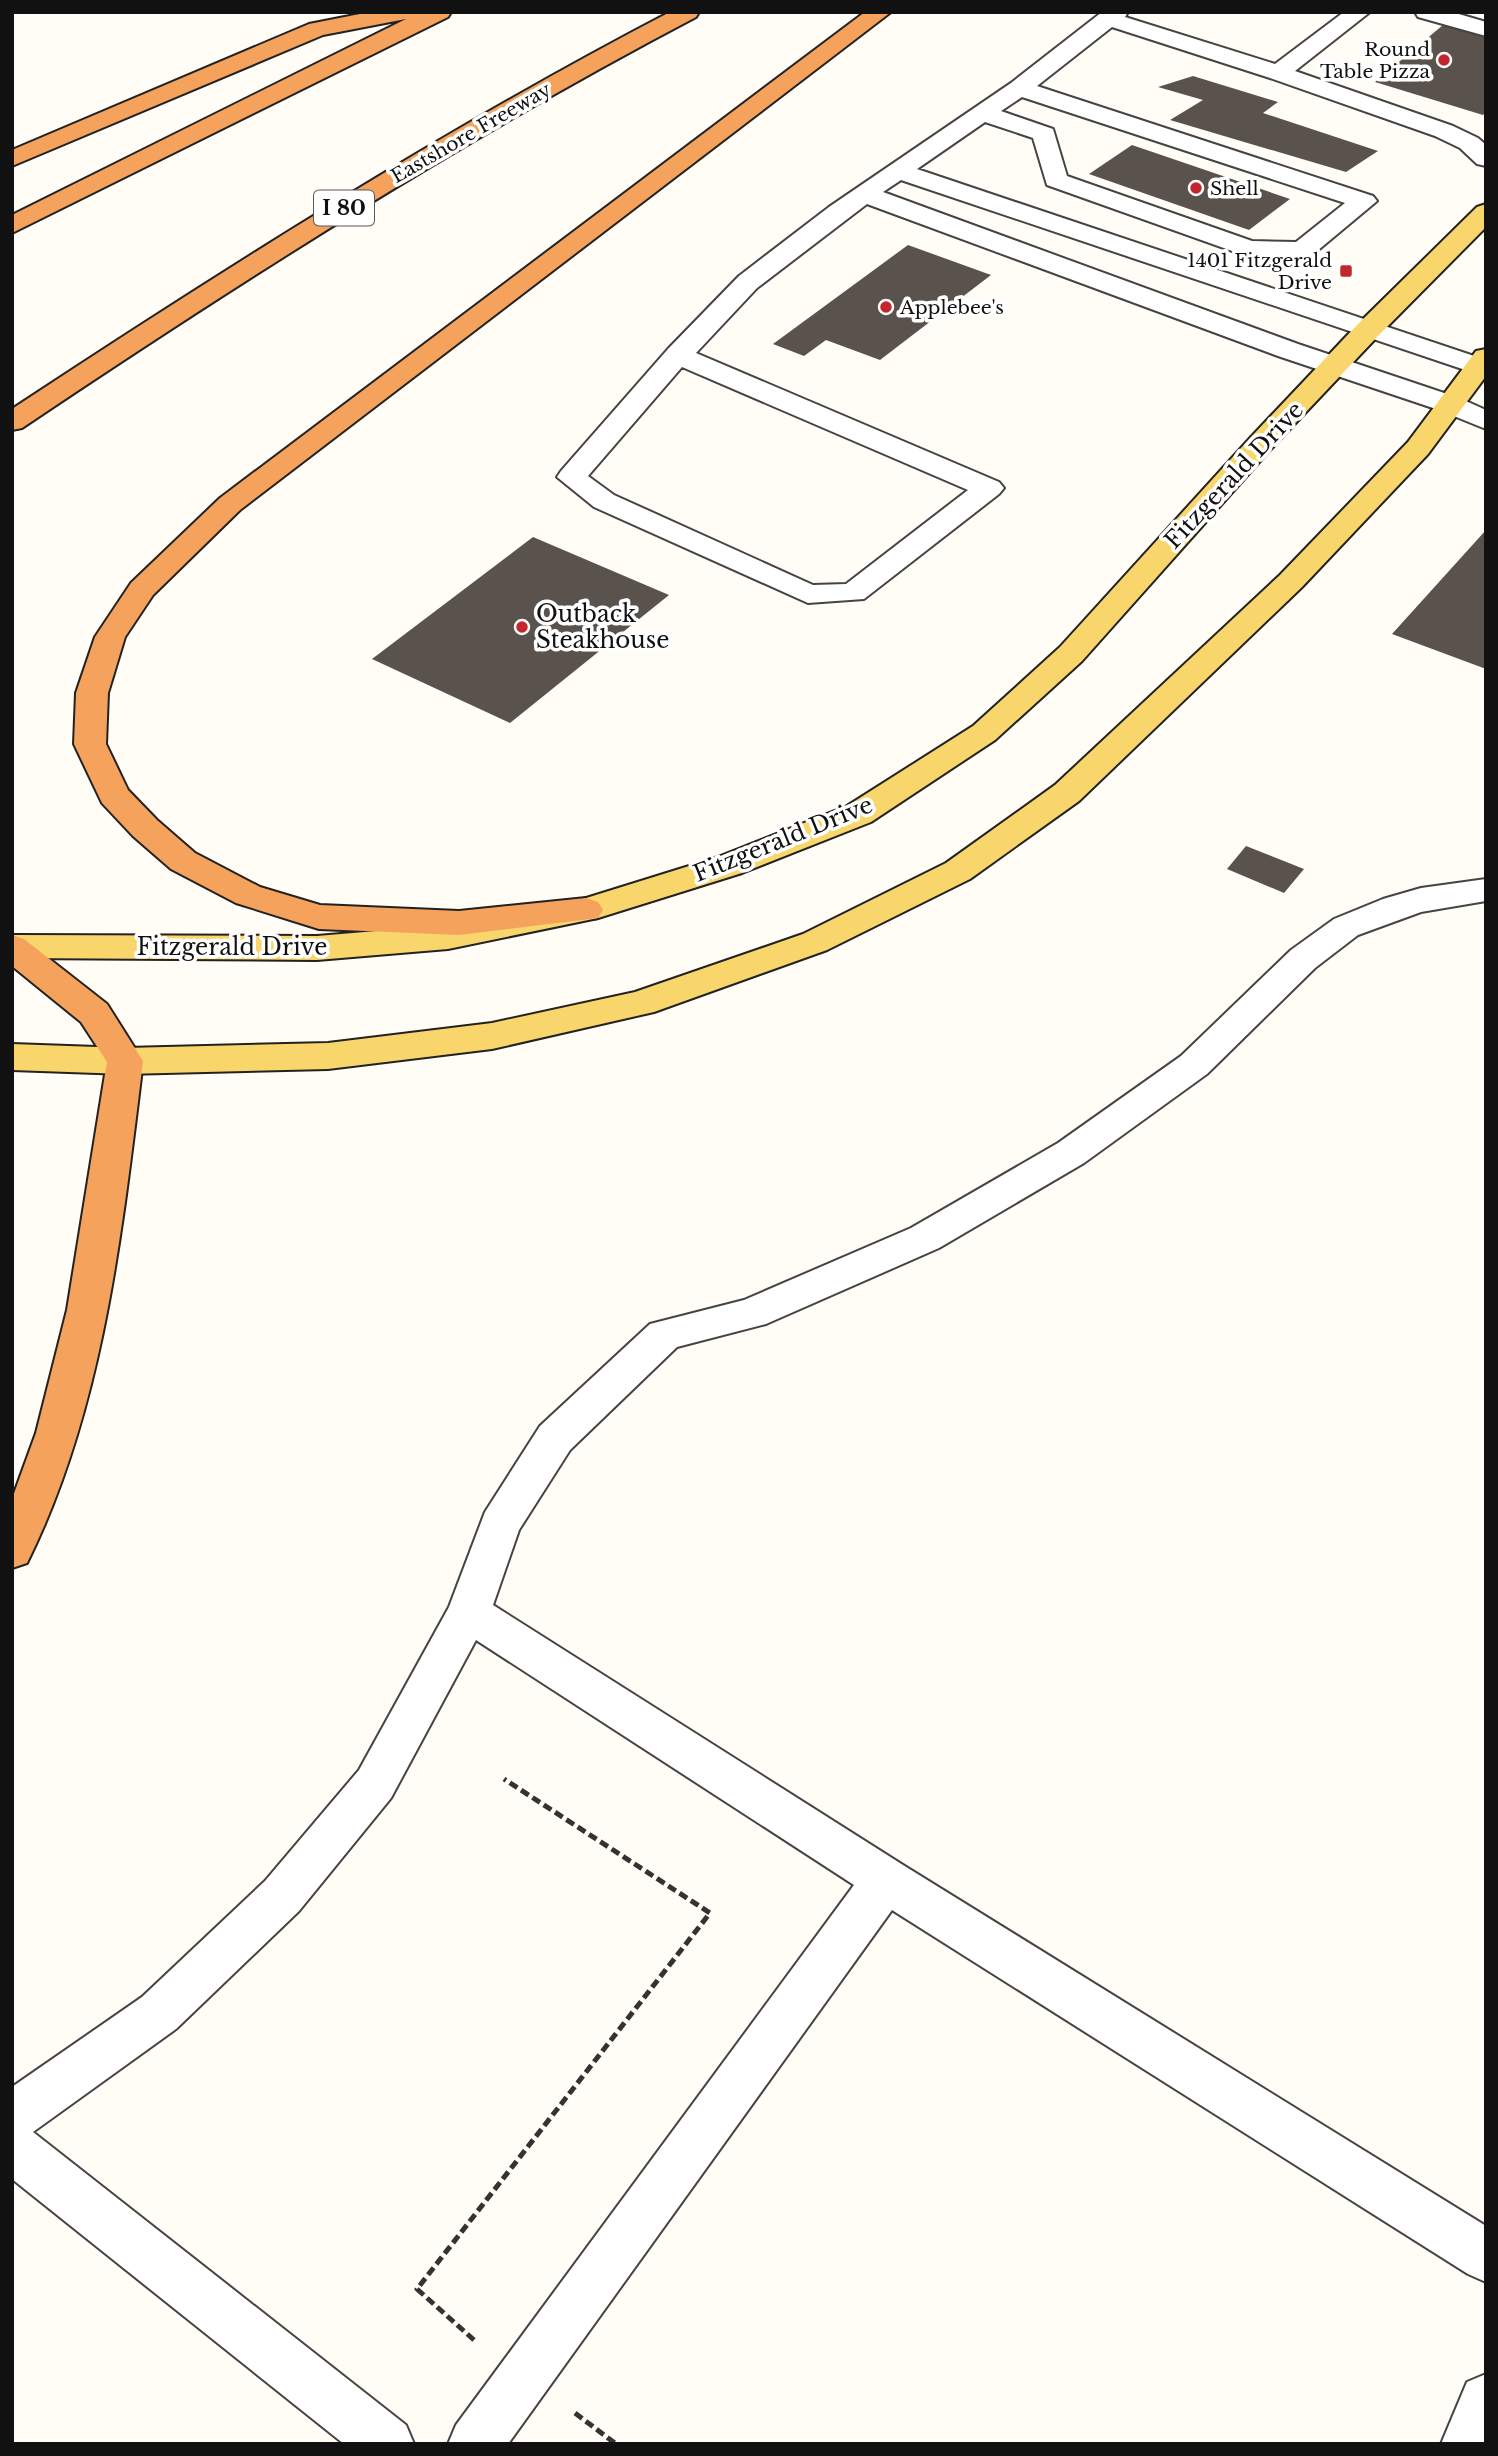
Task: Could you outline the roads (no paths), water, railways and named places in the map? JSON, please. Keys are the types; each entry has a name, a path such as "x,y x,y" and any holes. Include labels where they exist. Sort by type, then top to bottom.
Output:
{"highway":[{"path":"12,159 317,29 408,12"},
{"path":"12,225 324,67 440,12"},
{"name":"Eastshore Freeway","path":"12,422 199,298 380,186 597,58 688,12"},
{"path":"586,910 459,923 319,917 248,895 183,861 145,828 114,795 90,744 92,693 106,648 110,637 142,589 230,504 880,12"},
{"path":"12,1550 37,1497 71,1374 102,1238 125,1061 93,1013 13,947"}],"main road":[{"name":"Fitzgerald Drive","path":"13,947 317,948 449,937 586,910 730,865 859,814 984,733 1071,654 1260,444 1367,331 1486,212"},
{"path":"12,1057 125,1061 328,1056 492,1036 641,1003 815,942 958,871 1067,793 1291,581 1418,448 1483,364"}],"lane":[{"path":"1278,74 1359,12"},
{"path":"1426,12 1486,29"},
{"path":"678,355 989,488 853,593 808,594 604,501 571,477 678,355 748,282 864,194 1019,88 1113,15 1444,131 1469,143 1486,159"},
{"path":"982,113 1044,134 1056,180 1249,250 1302,250 1364,201 1019,88"},
{"path":"897,171 1367,331 1483,364"},
{"path":"864,194 1336,366 1450,404 1486,421"},
{"path":"12,2117 159,2013 282,1896 375,1784 469,1612 500,1524 555,1438 664,1335 752,1313 925,1238 1071,1153 1194,1065 1304,959 1346,927 1395,907 1421,900 1486,890"},
{"path":"469,1612 886,1880 1486,2256"},
{"path":"475,2444 886,1880"},
{"path":"12,2147 387,2444"},
{"path":"1468,2444 1486,2401"}],"place":[{"name":"Round Table Pizza","path":"1444,60"},
{"name":"Shell","path":"1196,188"},
{"name":"1401 Fitzgerald Drive","path":"1346,271"},
{"name":"Applebee's","path":"886,307"},
{"name":"Outback Steakhouse","path":"522,627"}]}
